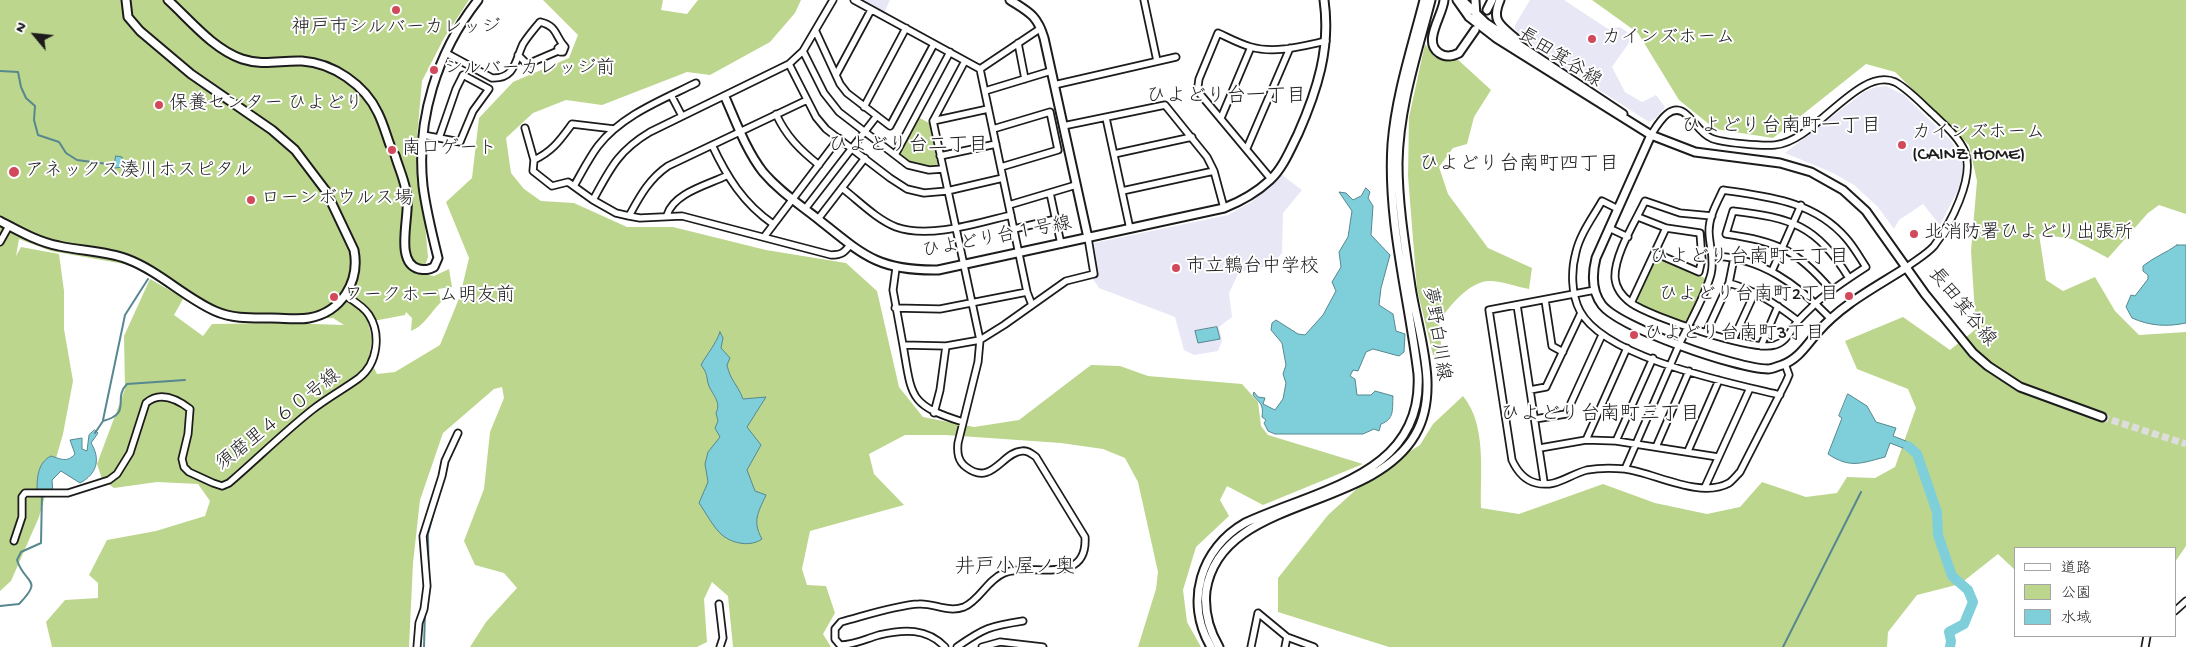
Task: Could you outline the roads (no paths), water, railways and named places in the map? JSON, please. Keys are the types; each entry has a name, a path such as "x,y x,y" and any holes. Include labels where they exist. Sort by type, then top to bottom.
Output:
{"street":[{"path":"0,221 28,236 58,246 124,258 140,264 201,304 232,316 247,318 309,318 331,309 346,296 354,274 356,261 354,250 319,178 284,139 256,118 211,90 140,31 128,17 126,0"},
{"path":"168,0 216,43 240,58 264,64 300,61 314,63 332,69 349,80 359,88 377,112 390,145"},
{"path":"394,155 408,198 404,248 406,258 416,268 428,270 434,267 438,258 423,186 423,135 429,101 446,53 460,25 478,0"},
{"path":"593,200 614,162 632,143 682,116 725,97 789,64 804,51 833,0"},
{"path":"854,0 980,68"},
{"path":"903,345 946,346 980,340 1066,280 1094,274 1088,238 1041,28 1030,11 1010,0"},
{"path":"1144,0 1157,61"},
{"name":"ひよどり台１号線","path":"725,97 752,155 764,172 792,200 850,245 872,260 912,271 938,270 963,266 1224,208 1250,197 1271,179 1288,157 1306,117 1320,77 1326,41 1327,22 1324,0"},
{"name":"夢野白川線","path":"1211,647 1200,621 1198,596 1203,571 1218,545 1230,533 1246,523 1347,480 1374,465 1399,443 1408,431 1415,416 1418,398 1418,374 1399,250 1392,184 1392,155 1398,100 1424,0"},
{"name":"夢野白川線","path":"1218,647 1208,620 1206,597 1212,569 1226,547 1241,534 1255,526 1336,493 1379,470 1407,446 1418,429 1424,414 1427,395 1426,372 1405,248 1398,165 1404,105 1430,0"},
{"path":"1444,0 1432,39 1438,53 1448,56 1459,53 1475,30"},
{"path":"1475,0 1478,20 1496,38"},
{"path":"1487,10 1492,0"},
{"path":"1500,0 1496,11 1499,23 1538,58"},
{"name":"長田箕谷線","path":"1459,1 1538,58 1603,99 1651,136"},
{"name":"長田箕谷線","path":"1459,1 1469,17 1496,38 1651,136 1695,152 1780,163 1811,172 1843,190 1866,210 1925,294 1973,353 1988,366 2020,387 2102,417"},
{"path":"836,75 871,10"},
{"path":"446,53 492,78 505,77 512,69 518,56 529,34 540,22 550,26 559,35 565,50 530,63 525,62 518,56"},
{"path":"864,107 906,28"},
{"path":"980,68 1041,28"},
{"path":"816,32 836,75 847,93 890,126 934,44"},
{"path":"1271,179 1200,94 1198,86 1218,33 1252,47 1268,50 1326,41"},
{"path":"1018,43 1025,79"},
{"path":"1221,118 1252,47"},
{"path":"1247,148 1290,48"},
{"path":"804,51 830,102 864,132 908,165 918,168 942,169"},
{"path":"895,155 950,52"},
{"path":"1054,85 1176,57"},
{"path":"945,647 938,639 926,632 913,630 879,635 851,645 840,645 835,639 835,629 841,622 920,603 952,609 963,607 972,602 987,584 1005,572 1072,567 1080,560 1086,549 1085,538 1078,523 1036,457 1030,452 1022,451 1014,454 994,470 982,473 971,471 962,464 957,455 978,362 980,340 954,227 933,121 965,61"},
{"path":"789,64 816,117 826,129 907,189 924,192 947,191 1003,178"},
{"path":"980,68 1027,292 1032,304"},
{"path":"985,91 1051,71"},
{"path":"423,135 460,142 473,111 489,89 463,75 453,96 439,138"},
{"path":"1886,81 1895,82 1920,102 1957,139 1965,152 1967,165 1966,185 1944,230 1933,247 1907,267 1830,318 1796,358 1769,369 1752,367 1679,345 1614,317 1601,304 1595,290 1593,274 1596,258 1651,136 1663,116 1672,111 1679,111 1687,115 1701,133 1720,142 1776,145 1804,133 1866,84 1886,81"},
{"path":"574,186 599,145 614,129 626,120 696,83"},
{"path":"671,96 682,116"},
{"path":"629,216 647,184 657,173 807,100"},
{"path":"1063,126 1165,105 1207,157 1214,172 1224,208"},
{"path":"933,121 988,109"},
{"path":"993,129 1050,112 1058,150 1001,167"},
{"path":"776,114 791,140 819,165"},
{"path":"805,209 876,117"},
{"path":"1106,118 1130,229"},
{"path":"534,160 545,156 552,150 572,124 614,129"},
{"path":"525,128 534,160 533,171 552,186 568,182 593,200 616,213 640,218 667,215 682,216 831,255 845,252 850,245"},
{"path":"1114,154 1192,137"},
{"path":"764,236 839,138"},
{"path":"940,156 996,144"},
{"path":"712,145 726,176 759,214 773,224"},
{"path":"818,219 865,158"},
{"path":"1122,191 1214,172"},
{"path":"667,215 670,206 677,199 726,176"},
{"path":"1009,205 1076,185"},
{"path":"842,188 877,215 895,226 911,230 930,231 1011,216"},
{"path":"1625,470 1679,345 1688,326 1711,275 1713,256 1709,229 1712,216 1723,190 1779,198 1801,205 1836,228 1866,267 1831,290 1798,321 1788,337 1779,344 1769,347 1706,333 1688,326 1631,303 1620,293 1615,279 1616,263 1645,201 1680,213 1712,216"},
{"path":"1050,193 1061,244"},
{"path":"1618,209 1602,201 1580,239 1573,268 1573,294 1581,313 1602,335 1627,348 1689,371 1780,395"},
{"path":"1772,270 1801,205"},
{"path":"1831,290 1815,271 1783,248 1762,240 1726,234 1733,211 1772,216 1794,223 1814,235 1833,253 1849,278"},
{"path":"1638,217 1666,228 1700,233 1702,258 1699,272 1654,253"},
{"path":"1014,229 1056,219"},
{"path":"0,242 9,226"},
{"path":"1609,228 1628,237"},
{"path":"1631,303 1666,228"},
{"path":"1713,256 1734,258 1772,270 1796,286 1830,318"},
{"path":"1706,333 1729,283 1734,258"},
{"path":"896,268 893,290 909,381 914,395 923,405 934,412 963,422"},
{"path":"1729,283 1755,292 1798,321"},
{"path":"1595,290 1489,310 1512,460 1518,471 1528,480 1538,484 1544,482 1553,484 1588,470 1625,470 1696,488 1717,487 1730,482 1740,472 1780,395 1789,375 1785,364"},
{"path":"896,308 940,310 1027,292"},
{"path":"1733,340 1755,292"},
{"name":"須磨里４６０号線","path":"14,541 22,517 22,497 25,493 68,492 109,480 117,474 130,453 146,403 152,398 160,396 181,402 190,409 188,434 182,459 184,467 189,472 213,483 222,486 229,483 311,410 359,378 370,366 375,353 376,338 374,327 368,313 346,296"},
{"path":"1545,300 1552,346 1563,352"},
{"path":"1517,305 1544,482"},
{"path":"1761,346 1778,306"},
{"path":"1530,390 1546,388 1581,313"},
{"path":"1535,419 1566,414 1602,335"},
{"path":"934,412 940,390 946,346"},
{"path":"1586,440 1627,348"},
{"path":"1616,441 1653,358"},
{"path":"1656,447 1689,371"},
{"path":"1688,451 1719,380"},
{"path":"1705,487 1750,388"},
{"path":"417,647 419,623 424,609 427,586 423,536 442,476 444,461 458,434"},
{"path":"1540,448 1586,440 1616,441 1718,457"},
{"path":"2176,610 2186,601"},
{"path":"720,604 723,638 720,647"},
{"path":"1251,647 1258,612 1288,636 1314,647"},
{"path":"957,647 980,631 994,625 1023,621"},
{"path":"1286,647 1288,636"},
{"path":"982,647 1000,642 1044,647"}],"water":[{"path":"116,156 122,157 126,167 114,168"},
{"path":"1366,188 1370,192 1368,198 1373,206 1371,235 1390,255 1381,288 1379,305 1393,314 1396,331 1405,334 1404,352 1399,356 1373,349 1366,352 1358,371 1353,370 1350,376 1355,379 1357,395 1371,395 1375,391 1393,396 1391,416 1381,424 1379,431 1374,429 1363,434 1275,434 1268,431 1264,423 1266,420 1262,417 1262,406 1253,395 1254,392 1258,397 1265,398 1263,404 1275,410 1283,399 1286,383 1283,374 1286,365 1282,343 1271,330 1272,323 1276,320 1298,334 1305,335 1323,315 1336,291 1332,282 1341,267 1339,252 1348,237 1352,211 1339,192 1346,193 1353,200 1361,196"},
{"path":"2177,245 2186,245 2186,323 2159,325 2145,323 2132,318 2126,307 2131,295 2135,296 2148,279 2148,275 2143,271 2143,266"},
{"path":"1217,327 1220,339 1198,343 1195,331"},
{"path":"720,332 723,338 721,348 730,358 727,365 728,370 743,399 766,397 747,427 761,445 747,470 755,491 766,495 757,517 757,527 762,539 747,544 731,541 722,535 699,503 708,482 705,464 708,452 720,437 715,428 718,421 716,413 718,409 717,401 709,387 701,365"},
{"path":"1848,394 1867,406 1876,422 1896,428 1893,436 1906,441 1908,447 1903,448 1890,443 1885,457 1856,463 1843,462 1828,454 1842,418 1839,416"},
{"path":"95,430 98,433 91,443 96,455 94,471 80,483 61,471 52,480 53,493 37,492 40,467 46,459 51,456 64,459 72,457 75,454 70,440 82,438 82,449 87,451 89,435"}],"waterway":[{"path":"0,71 18,72 21,87 26,98 35,106 34,120 38,135 59,142 66,153 77,160 115,165"},
{"path":"103,420 125,315 148,279"},
{"path":"95,433 103,421 112,418 120,410 121,395 127,384 185,380"},
{"path":"1908,446 1917,454 1937,512 1938,535 1952,576 1968,590 1973,602 1964,624 1949,632 1950,647"},
{"path":"1783,647 1861,492"},
{"path":"0,606 19,604 30,590 30,582 17,560 21,552 41,543 42,494"},
{"path":"429,593 428,534 434,511"},
{"path":"424,647 425,612"}],"tunnel":[{"path":"2102,417 2186,444"}],"place":[{"name":"神戸市シルバーカレッジ","path":"396,10"},
{"name":"カインズホーム","path":"1592,39"},
{"name":"シルバーカレッジ前","path":"434,70"},
{"name":"保養センター ひよどり","path":"159,105"},
{"name":"カインズホーム (CAINZ HOME)","path":"1902,145"},
{"name":"南口ゲート","path":"392,150"},
{"name":"アネックス湊川ホスピタル","path":"14,172"},
{"name":"ローンボウルス場","path":"251,200"},
{"name":"北消防署ひよどり出張所","path":"1914,234"},
{"name":"市立鵯台中学校","path":"1176,268"},
{"name":"ひよどり台南町2丁目","path":"1849,296"},
{"name":"ワークホーム明友前","path":"334,297"},
{"name":"ひよどり台南町3丁目","path":"1634,335"}],"district":[{"name":"ひよどり台一丁目","path":"1226,98"},
{"name":"ひよどり台南町一丁目","path":"1781,128"},
{"name":"ひよどり台二丁目","path":"908,147"},
{"name":"ひよどり台南町四丁目","path":"1519,166"},
{"name":"ひよどり台南町二丁目","path":"1749,259"},
{"name":"ひよどり台南町三丁目","path":"1600,416"},
{"name":"井戸小屋ノ奥","path":"1015,569"}]}
